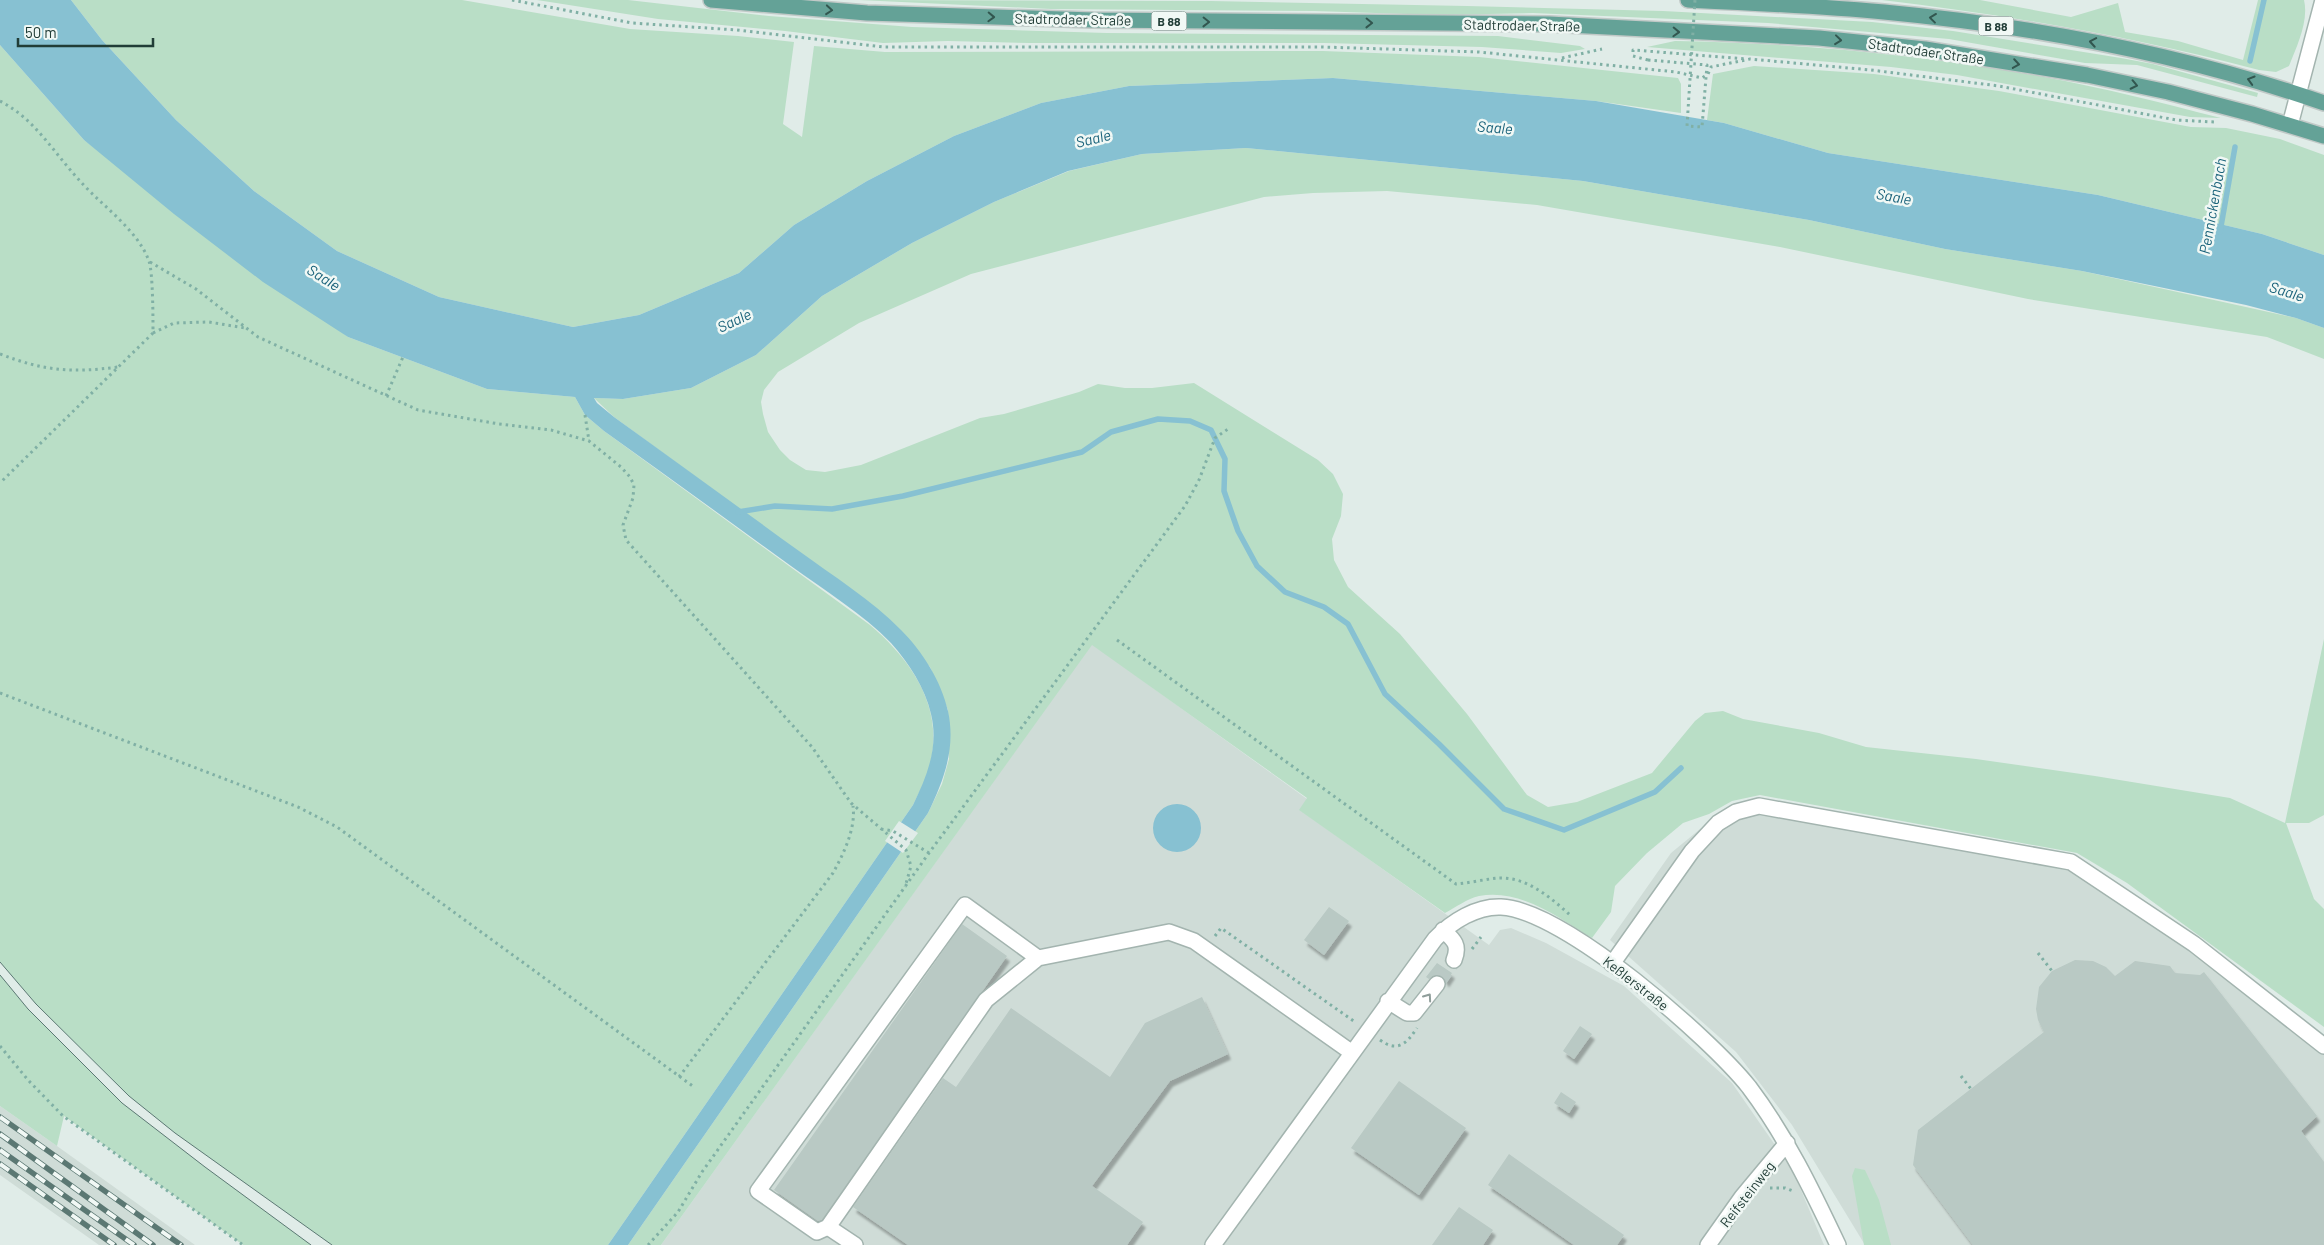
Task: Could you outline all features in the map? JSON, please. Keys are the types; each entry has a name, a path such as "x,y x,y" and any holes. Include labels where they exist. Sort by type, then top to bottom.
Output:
{"main road":[{"name":"Stadtrodaer Straße","path":"711,0 906,14 1093,20 1549,24 1819,38 1925,49 2087,75 2168,92 2324,136"},
{"name":"B 88","path":"1688,0 1884,12 1996,26 2124,48 2217,70 2324,103"}],"street":[{"path":"2290,125 2323,0"},
{"path":"1612,964 1692,851 1718,822 1736,812 1759,806 2071,862 2194,944 2324,1046"},
{"path":"1038,958 965,905 758,1191 816,1232 828,1227 986,1000 1038,958 1169,932 1194,941 1351,1052"},
{"name":"Keßlerstraße","path":"1213,1245 1388,1001 1443,930 1477,911 1503,907 1534,917 1582,943 1678,1015 1733,1068 1787,1142 1838,1245"},
{"path":"1443,930 1455,940 1457,946 1454,960"},
{"path":"1388,1001 1407,1012 1414,1013 1437,984"},
{"name":"Reifsteinweg","path":"1708,1245 1787,1142"},
{"path":"828,1227 855,1245"}],"path":[{"path":"512,0 632,23 737,30 830,39 884,47 1323,47 1480,52 1676,72 1702,78 1708,74 1711,67 1750,59"},
{"path":"1694,0 1692,46 1691,55 1690,65 1687,126 1702,127 1707,65 1697,64 1687,63 1648,60 1633,56 1633,50 1750,59 1871,70 2000,86 2176,120 2222,123"},
{"path":"1560,59 1602,49"},
{"path":"0,101 14,108 37,129 79,180 135,238 150,262 196,289 246,328 296,356 418,410 551,430 589,441 621,467 634,485 633,498 623,525 626,540 812,747 853,805 906,850 911,866 905,887"},
{"path":"150,262 153,333"},
{"path":"0,483 153,333 174,323 209,322 246,328"},
{"path":"0,354 29,365 81,372 118,367"},
{"path":"386,396 403,357"},
{"path":"585,415 589,441"},
{"path":"648,1245 678,1212 702,1172 905,887 1185,506 1199,480 1215,438 1228,429"},
{"path":"1117,640 1456,884 1498,878 1521,880 1554,900 1570,916 1578,930 1582,943"},
{"path":"0,693 298,807 337,827 694,1087"},
{"path":"679,1077 833,873 843,855 850,833 854,814 853,805"},
{"path":"880,828 892,831 929,854"},
{"path":"1205,949 1221,928 1370,1026 1387,1045 1399,1046 1407,1042 1418,1026"},
{"path":"1469,954 1481,938"},
{"path":"2038,953 2052,971"},
{"path":"0,1046 28,1080 63,1116 244,1245"},
{"path":"1962,1076 1972,1089"},
{"path":"1750,1188 1780,1187 1798,1194"}],"shaded area":[{"path":"1092,644 1307,799 1300,810 1489,945 1500,930 1511,928 1546,943 1624,986 1732,1083 1793,1171 1824,1245 661,1245"},
{"path":"1766,799 2063,854 2095,870 2324,1036 2324,1245 1865,1245 1792,1125 1736,1052 1610,940 1671,853 1705,825 1741,803"},
{"path":"0,1106 195,1245 99,1245 0,1175"}],"green space":[{"path":"71,0 462,0 630,29 738,36 794,42 783,124 802,137 814,46 885,52 1323,51 1479,57 1678,78 1681,84 1681,113 1596,101 1333,78 1129,86 1041,103 954,136 867,181 794,225 739,273 639,315 573,327 439,297 337,251 254,191 176,120 102,40"},
{"path":"537,0 628,0 769,16 912,27 1107,33 1498,36 1580,46 1585,49 1561,53 1482,47 1324,43 1030,43 948,41 883,43 785,31 658,19"},
{"path":"859,0 1211,1 1467,6 1663,11 1872,22 1953,31 2121,58 2153,64 2258,93 2257,97 2137,65 2085,63 1949,39 1768,23 1533,13 1438,15 1314,11 1051,9"},
{"path":"1882,0 1980,0 2071,17 2118,3 2125,32 2178,41 2243,60 2258,0 2304,0 2305,16 2304,25 2289,66 2276,72 2259,70 2166,47 2072,28"},
{"path":"1675,41 1814,47 1953,62 2066,81 2221,118 2190,117 1957,75 1891,67 1647,47"},
{"path":"0,45 84,140 348,337 487,389 575,397 585,415 604,431 870,625 897,651 919,682 931,717 933,736 929,768 913,805 608,1245 332,1245 175,1133 129,1096 36,1004 0,962"},
{"path":"1754,66 1874,74 1999,91 2191,127 2226,128 2280,139 2324,155 2324,255 2262,234 2098,195 1828,153 1724,123 1707,120 1713,74"},
{"path":"1246,148 1583,181 1809,220 1945,249 2082,271 2296,318 2324,328 2324,359 2267,337 2028,299 1780,247 1537,205 1387,191 1313,193 1264,197 971,274 859,323 778,372 764,390 761,402 768,432 780,450 790,460 806,470 825,472 861,465 980,418 1004,414 1079,392 1098,384 1125,388 1152,388 1194,383 1318,460 1333,474 1343,494 1341,516 1332,539 1334,560 1348,587 1400,634 1467,714 1527,795 1548,807 1577,802 1652,773 1695,721 1705,713 1723,711 1743,719 1819,733 1866,747 1976,759 2230,798 2285,823 2324,639 2324,815 2309,823 2286,823 2314,899 2324,909 2324,1027 2127,883 2077,853 1760,795 1732,801 1709,814 1683,823 1647,853 1615,886 1611,912 1592,938 1539,906 1509,896 1479,896 1445,913 1299,810 1307,798 1092,645 661,1245 628,1245 928,813 942,784 949,759 948,710 930,667 880,612 614,417 594,398 623,399 691,388 756,355 822,296 912,243 994,202 1069,171 1142,154"},
{"path":"0,975 28,1009 122,1103 311,1245 243,1245 64,1116 57,1146 0,1106"},
{"path":"1855,1168 1865,1170 1879,1200 1891,1245 1864,1245 1852,1176"}],"water":[{"name":"Saale","path":"0,0 71,0 102,40 176,120 254,191 337,251 439,297 573,327 639,315 739,273 794,225 867,181 954,136 1041,103 1129,86 1333,78 1596,101 1724,123 1828,153 2098,195 2262,234 2324,255 2324,328 2296,318 2246,305 2082,271 1945,249 1809,220 1583,181 1246,148 1142,154 1068,171 994,202 912,243 822,296 756,355 691,388 623,399 594,398 597,403 614,417 852,589 890,619 917,648 936,678 945,700 950,725 947,764 928,813 628,1245 608,1245 913,805 927,772 933,750 933,726 925,695 910,667 880,632 843,603 604,431 585,415 575,397 487,389 348,337 263,282 174,214 84,140 0,45"},
{"path":"1172,804 1182,804 1194,811 1201,823 1201,833 1194,845 1182,852 1172,852 1164,848 1157,841 1153,833 1153,823 1157,815 1164,808"}],"pier":[{"path":"899,821 918,833 903,853 885,841"}],"building":[{"path":"1329,907 1349,921 1324,955 1304,940"},
{"path":"962,924 1007,956 822,1220 818,1221 774,1190"},
{"path":"2075,960 2093,961 2106,967 2115,976 2135,961 2170,966 2175,973 2200,975 2204,972 2317,1116 2301,1131 2324,1162 2324,1245 1973,1245 1913,1165 1918,1130 2044,1032 2038,1020 2036,1009 2039,987 2052,971"},
{"path":"1437,963 1452,973 1446,982 1439,975 1429,979 1426,977"},
{"path":"1202,997 1228,1054 1170,1081 1092,1186 1143,1222 1127,1245 908,1245 853,1207 943,1078 956,1087 1011,1008 1110,1077 1145,1023"},
{"path":"1580,1026 1592,1034 1574,1059 1563,1051"},
{"path":"1399,1081 1466,1128 1419,1195 1351,1148"},
{"path":"1561,1092 1576,1102 1569,1113 1554,1103"},
{"path":"1509,1154 1624,1235 1617,1245 1574,1245 1488,1185"},
{"path":"1459,1207 1493,1230 1483,1245 1432,1245"}],"waterway":[{"name":"Pennickenbach","path":"2250,61 2264,0"},
{"name":"Pennickenbach","path":"2220,232 2235,147"},
{"path":"738,512 775,506 832,509 903,496 1082,452 1111,432 1158,419 1190,421 1211,430 1225,459 1224,491 1238,531 1257,566 1285,592 1324,607 1348,624 1385,694 1439,744 1504,809 1564,830 1655,792 1681,768"}],"tunnel":[{"path":"1437,984 1454,960"}],"tram line":[{"path":"0,962 36,1004 129,1096 175,1133 332,1245"},
{"path":"0,975 28,1009 122,1103 311,1245"}],"railway":[{"path":"0,1117 181,1245"},
{"path":"0,1134 153,1245"},
{"path":"0,1150 134,1245"},
{"path":"0,1164 114,1245"}]}
